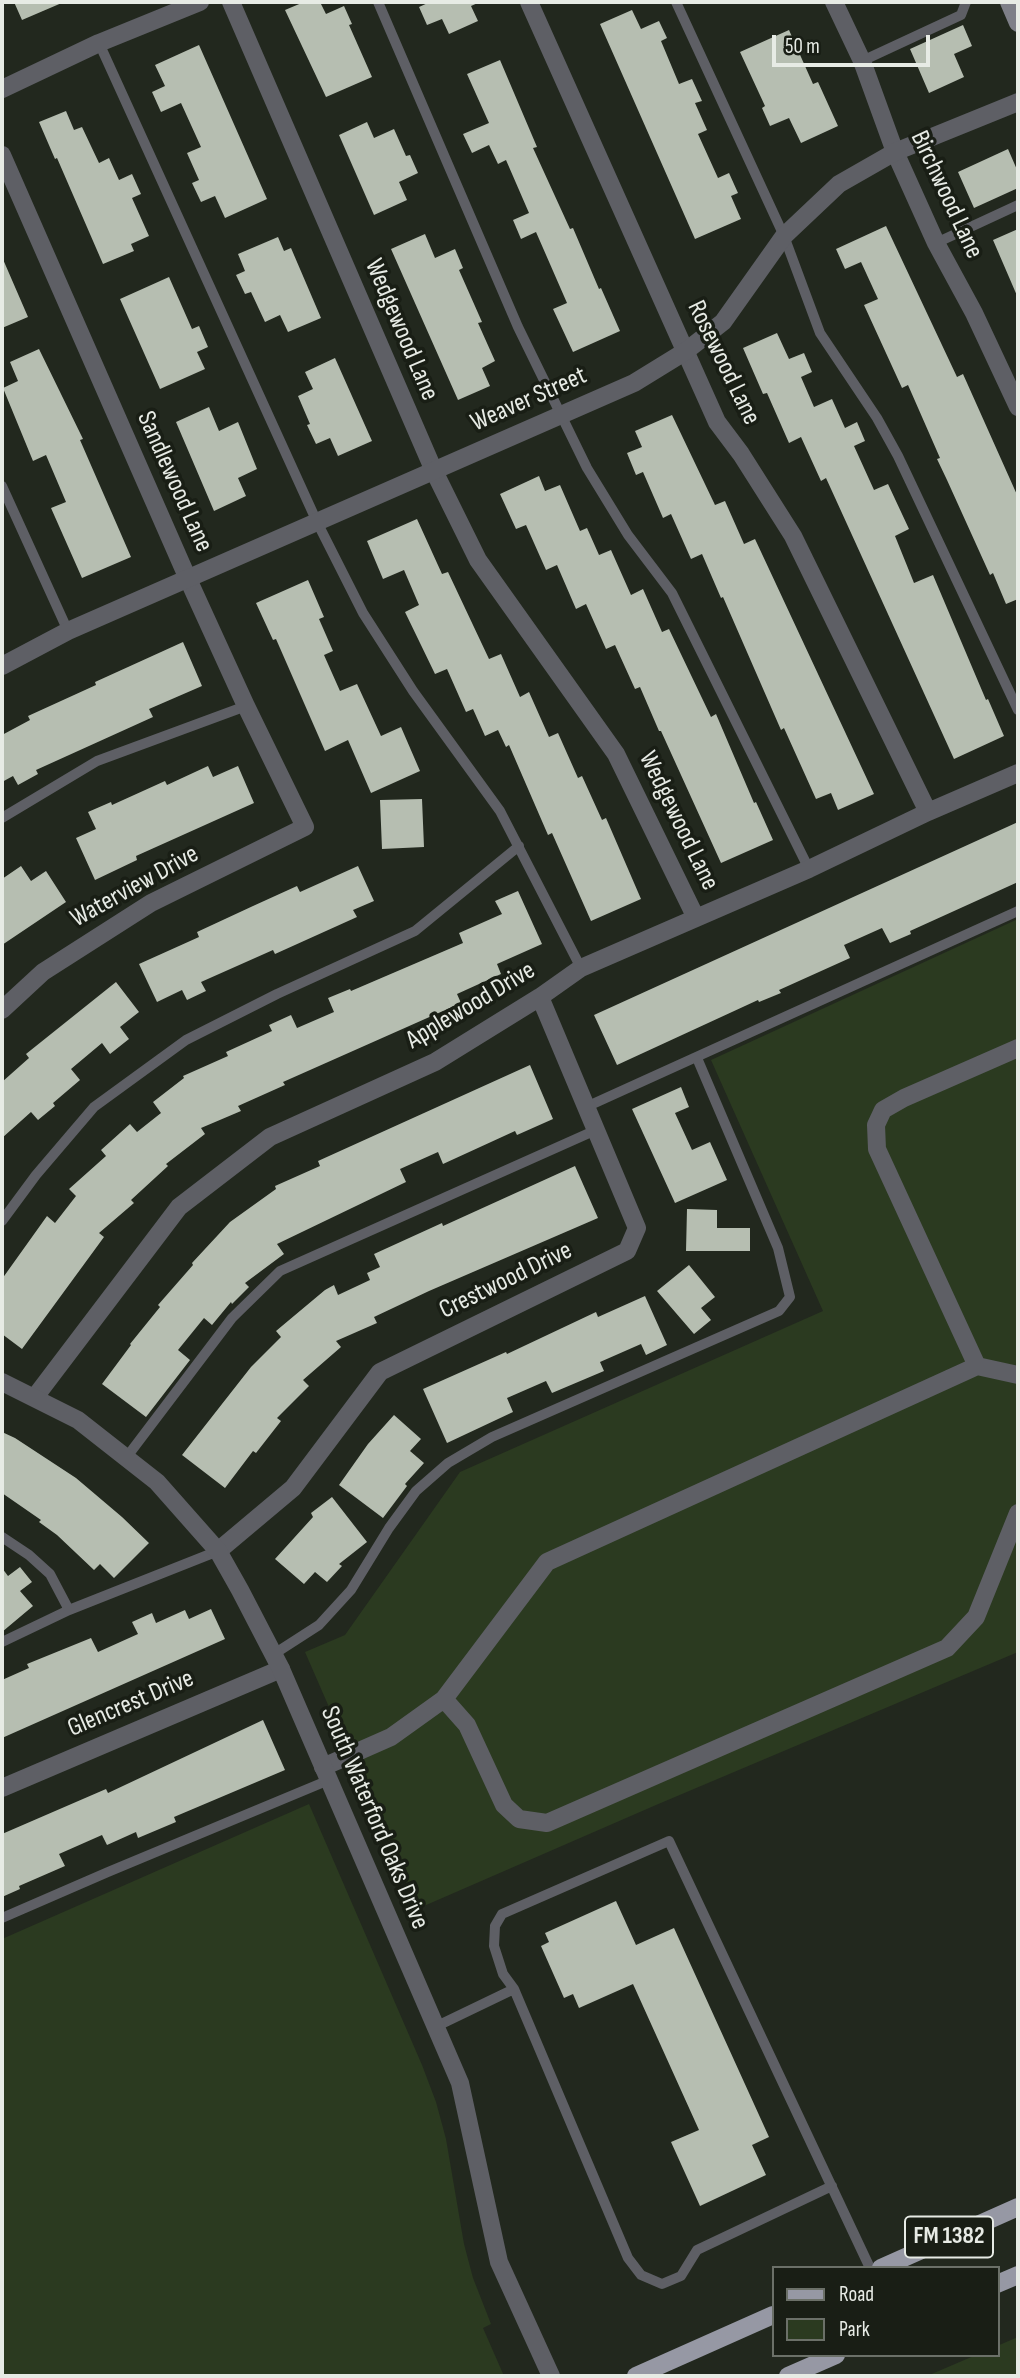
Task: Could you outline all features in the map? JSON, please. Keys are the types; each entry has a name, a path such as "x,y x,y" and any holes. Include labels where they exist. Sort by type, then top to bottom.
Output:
{"main road":[{"path":"1009,2 1018,23"},
{"name":"FM 1382","path":"885,2266 1018,2207"},
{"name":"FM 1382","path":"999,2283 1018,2275"},
{"path":"636,2376 772,2315"},
{"path":"788,2376 831,2357"}],"street":[{"path":"2,89 99,43 200,2"},
{"name":"Wedgewood Lane","path":"231,2 433,471 478,560 616,754 696,918"},
{"name":"Rosewood Lane","path":"529,2 717,422 741,454 793,536 928,812"},
{"name":"Birchwood Lane","path":"834,2 862,61 895,152 936,243 974,313 1018,407"},
{"name":"Weaver Street","path":"2,666 68,631 634,383 686,351 723,322 784,236 839,184 895,152 1018,102"},
{"name":"Sandlewood Lane","path":"2,155 188,579 305,827"},
{"name":"Applewood Drive","path":"35,1397 179,1207 270,1137 435,1062 540,998 581,968 809,869 928,812 1018,773"},
{"name":"Waterview Drive","path":"2,1010 43,972 151,903 305,827"},
{"name":"Crestwood Drive","path":"218,1551 293,1488 380,1372 627,1251 637,1228 540,998"},
{"path":"977,1366 877,1149 876,1125 883,1110 904,1098 1018,1048"},
{"path":"326,1774 391,1737 444,1699 547,1562 977,1366 1018,1375"},
{"name":"South Waterford Oaks Drive","path":"2,1382 78,1420 157,1482 218,1551 277,1661 460,2083 499,2262 551,2376"},
{"path":"444,1699 467,1726 504,1805 519,1819 547,1823 947,1648 976,1617 1018,1513"},
{"name":"Glencrest Drive","path":"2,1788 277,1661"}],"lane":[{"path":"378,2 518,327 587,468 628,535 672,593 809,869"},
{"path":"676,2 784,236 820,334 877,418 898,456 1018,710"},
{"path":"862,61 961,15 966,2"},
{"path":"99,43 317,522 363,613 413,691 500,811 581,968"},
{"path":"936,243 1018,205"},
{"path":"2,486 68,631"},
{"path":"2,818 97,761 246,706"},
{"path":"2,1221 36,1175 94,1107 186,1040 277,994 415,931 519,846"},
{"path":"586,1107 1018,911"},
{"path":"277,1661 319,1625 343,1599 416,1491 447,1464 492,1437 779,1311 790,1297 778,1248 698,1058"},
{"path":"126,1458 232,1318 281,1271 596,1130"},
{"path":"2,1537 29,1555 50,1574 69,1610"},
{"path":"2,1642 69,1610 218,1551"},
{"path":"2,1918 326,1774"},
{"path":"832,2186 697,2250 681,2276 663,2284 641,2275 628,2258 514,1989 503,1974 494,1946 495,1926 502,1914 669,1841 832,2186 869,2266"},
{"path":"436,2027 514,1989"}],"green space":[{"path":"1018,919 1018,1652 417,1909 305,1652 345,1635 460,1472 823,1311 711,1060"},
{"path":"309,1804 436,2102 446,2139 464,2244 473,2278 491,2324 483,2328 504,2376 2,2376 2,1939"},
{"path":"1018,2337 1018,2376 927,2376 971,2357 999,2357 999,2345"}],"building":[{"path":"14,2 64,2 22,20"},
{"path":"304,2 320,2 326,14 344,6 352,24 349,25 372,77 326,97 285,10"},
{"path":"430,2 480,2 471,6 478,21 449,34 442,19 427,25 419,7"},
{"path":"632,10 641,29 659,21 667,38 661,41 679,84 692,79 702,101 695,103 707,130 698,134 718,178 729,173 738,193 731,196 741,219 695,239 600,24"},
{"path":"963,25 972,46 954,54 964,77 929,93 910,49"},
{"path":"789,30 813,84 818,82 838,126 801,143 789,118 770,126 762,108 765,106 740,52"},
{"path":"199,45 267,199 225,218 215,196 201,202 192,183 199,180 187,153 201,147 181,103 161,112 152,92 165,86 155,65"},
{"path":"500,60 537,147 533,148 620,331 573,352 553,309 567,303 536,232 521,239 513,220 529,213 506,160 498,164 489,145 472,153 463,134 489,123 467,74"},
{"path":"66,111 74,130 82,127 99,163 109,158 119,180 132,174 141,194 132,198 149,236 131,244 134,251 103,264 39,122"},
{"path":"367,122 374,138 394,129 406,156 410,155 418,173 399,182 407,200 374,215 339,135"},
{"path":"1008,149 1018,172 1018,188 974,208 958,172"},
{"path":"886,226 957,377 963,374 1018,497 1018,599 1006,604 937,459 940,458 908,385 902,388 864,305 878,299 861,262 845,269 836,249"},
{"path":"1018,229 1018,298 993,240"},
{"path":"425,234 435,258 455,249 463,268 459,270 482,322 478,323 495,361 482,368 490,386 458,400 391,249"},
{"path":"278,237 284,251 291,248 321,318 288,332 280,315 265,322 251,292 245,294 236,275 245,271 238,254"},
{"path":"2,257 28,317 2,328"},
{"path":"169,277 192,329 199,326 208,347 197,352 205,369 160,389 120,299"},
{"path":"777,333 789,359 804,353 812,372 801,377 814,407 832,399 845,428 857,422 865,441 854,446 874,490 888,484 909,529 895,536 914,583 933,575 1004,736 954,759 826,478 821,481 801,437 789,443 743,348"},
{"path":"39,349 83,439 80,440 131,557 82,578 51,508 66,502 46,455 33,461 3,388 18,381 10,362"},
{"path":"335,358 372,441 338,456 330,438 316,444 298,396 313,389 305,372"},
{"path":"209,407 219,431 238,422 257,469 238,478 246,496 214,511 176,422"},
{"path":"672,415 715,505 725,501 744,544 755,539 874,794 838,810 831,793 816,799 784,728 781,730 702,554 691,559 671,514 663,518 643,472 636,475 627,453 642,447 635,431"},
{"path":"539,476 545,491 560,485 580,531 587,528 599,555 611,550 631,595 643,589 662,632 669,629 711,717 716,714 773,840 721,863 640,687 635,689 615,645 606,649 586,604 576,609 557,565 546,570 526,525 516,529 500,494"},
{"path":"417,519 442,574 448,572 489,659 501,654 520,697 529,692 549,737 558,733 578,778 582,776 602,820 606,818 641,899 591,921 552,833 548,835 509,745 506,747 498,730 485,736 473,709 466,712 447,669 435,674 405,612 419,605 404,570 383,579 367,541"},
{"path":"308,580 324,617 319,619 333,651 324,655 340,691 357,684 381,736 401,727 420,771 371,793 348,740 325,751 276,639 273,640 256,603"},
{"path":"183,642 202,686 149,709 153,717 36,770 38,774 18,785 13,776 2,782 2,735 30,720 28,716"},
{"path":"208,766 213,777 238,766 254,803 136,856 137,860 95,880 76,838 96,829 88,812 111,802 112,805 165,781 167,785"},
{"path":"422,799 424,847 382,849 380,800"},
{"path":"1018,822 1018,882 910,931 911,934 890,943 882,928 844,945 850,958 779,990 781,993 759,1002 758,1000 617,1065 594,1015"},
{"path":"21,866 31,881 46,871 66,902 2,945 2,879"},
{"path":"358,866 374,901 353,910 357,917 275,954 273,950 201,982 206,991 187,1000 182,990 157,1002 139,964 199,937 197,932 297,886 300,892"},
{"path":"518,891 542,944 497,964 501,974 457,994 461,1003 283,1082 285,1085 238,1106 241,1111 201,1128 205,1134 166,1164 168,1166 131,1200 134,1203 99,1233 104,1237 22,1349 2,1334 2,1279 47,1216 55,1223 76,1196 69,1189 106,1156 101,1150 130,1124 137,1132 161,1113 153,1102 184,1078 183,1076 228,1056 226,1052 272,1031 269,1025 291,1015 297,1028 334,1012 328,998 350,989 351,991 463,943 459,933 502,914 495,901"},
{"path":"116,982 139,1012 120,1027 129,1039 110,1054 102,1043 71,1069 80,1080 53,1103 55,1106 38,1120 31,1112 2,1138 2,1082 29,1058 26,1054"},
{"path":"530,1065 553,1119 517,1135 515,1131 443,1164 438,1152 400,1169 406,1182 277,1244 284,1254 245,1283 249,1287 232,1304 231,1302 212,1325 204,1318 178,1350 190,1360 146,1417 102,1384 160,1307 158,1305 192,1263 230,1222 276,1189 275,1186 320,1166 318,1161"},
{"path":"681,1087 689,1107 675,1113 692,1150 710,1142 727,1180 675,1203 632,1109"},
{"path":"575,1166 598,1218 429,1291 374,1317 377,1323 336,1341 341,1347 303,1380 309,1386 277,1418 281,1421 256,1453 253,1451 225,1488 182,1455 251,1367 281,1337 276,1331 325,1290 334,1285 338,1295 370,1280 367,1273 380,1267 374,1254"},
{"path":"687,1209 717,1210 717,1228 750,1228 750,1251 686,1251"},
{"path":"689,1265 715,1297 701,1308 711,1320 694,1334 657,1291"},
{"path":"645,1296 667,1345 646,1355 641,1344 600,1362 604,1371 552,1393 546,1381 507,1398 513,1412 447,1443 423,1389 506,1352 507,1354 596,1312 598,1317"},
{"path":"394,1415 421,1439 410,1451 424,1463 405,1484 407,1486 383,1518 339,1485 368,1444"},
{"path":"2,1432 76,1478 149,1543 114,1578 100,1564 94,1570 39,1522 41,1520 2,1493"},
{"path":"332,1497 367,1542 339,1564 342,1566 327,1582 315,1572 304,1584 275,1559 313,1517 311,1513"},
{"path":"20,1567 32,1582 20,1591 33,1606 2,1632 2,1568 8,1576"},
{"path":"211,1609 225,1639 2,1738 2,1680 29,1668 27,1664 91,1638 98,1652 138,1634 132,1622 152,1613 156,1623 185,1610 189,1619"},
{"path":"263,1720 285,1770 174,1817 176,1822 138,1838 136,1832 107,1845 102,1835 59,1854 65,1866 19,1886 20,1889 2,1897 2,1834 106,1789 108,1793"},
{"path":"616,1901 636,1945 674,1928 769,2137 752,2145 766,2175 700,2206 671,2142 699,2130 633,1984 579,2008 573,1994 564,1998 541,1946 549,1942 545,1933"}]}
